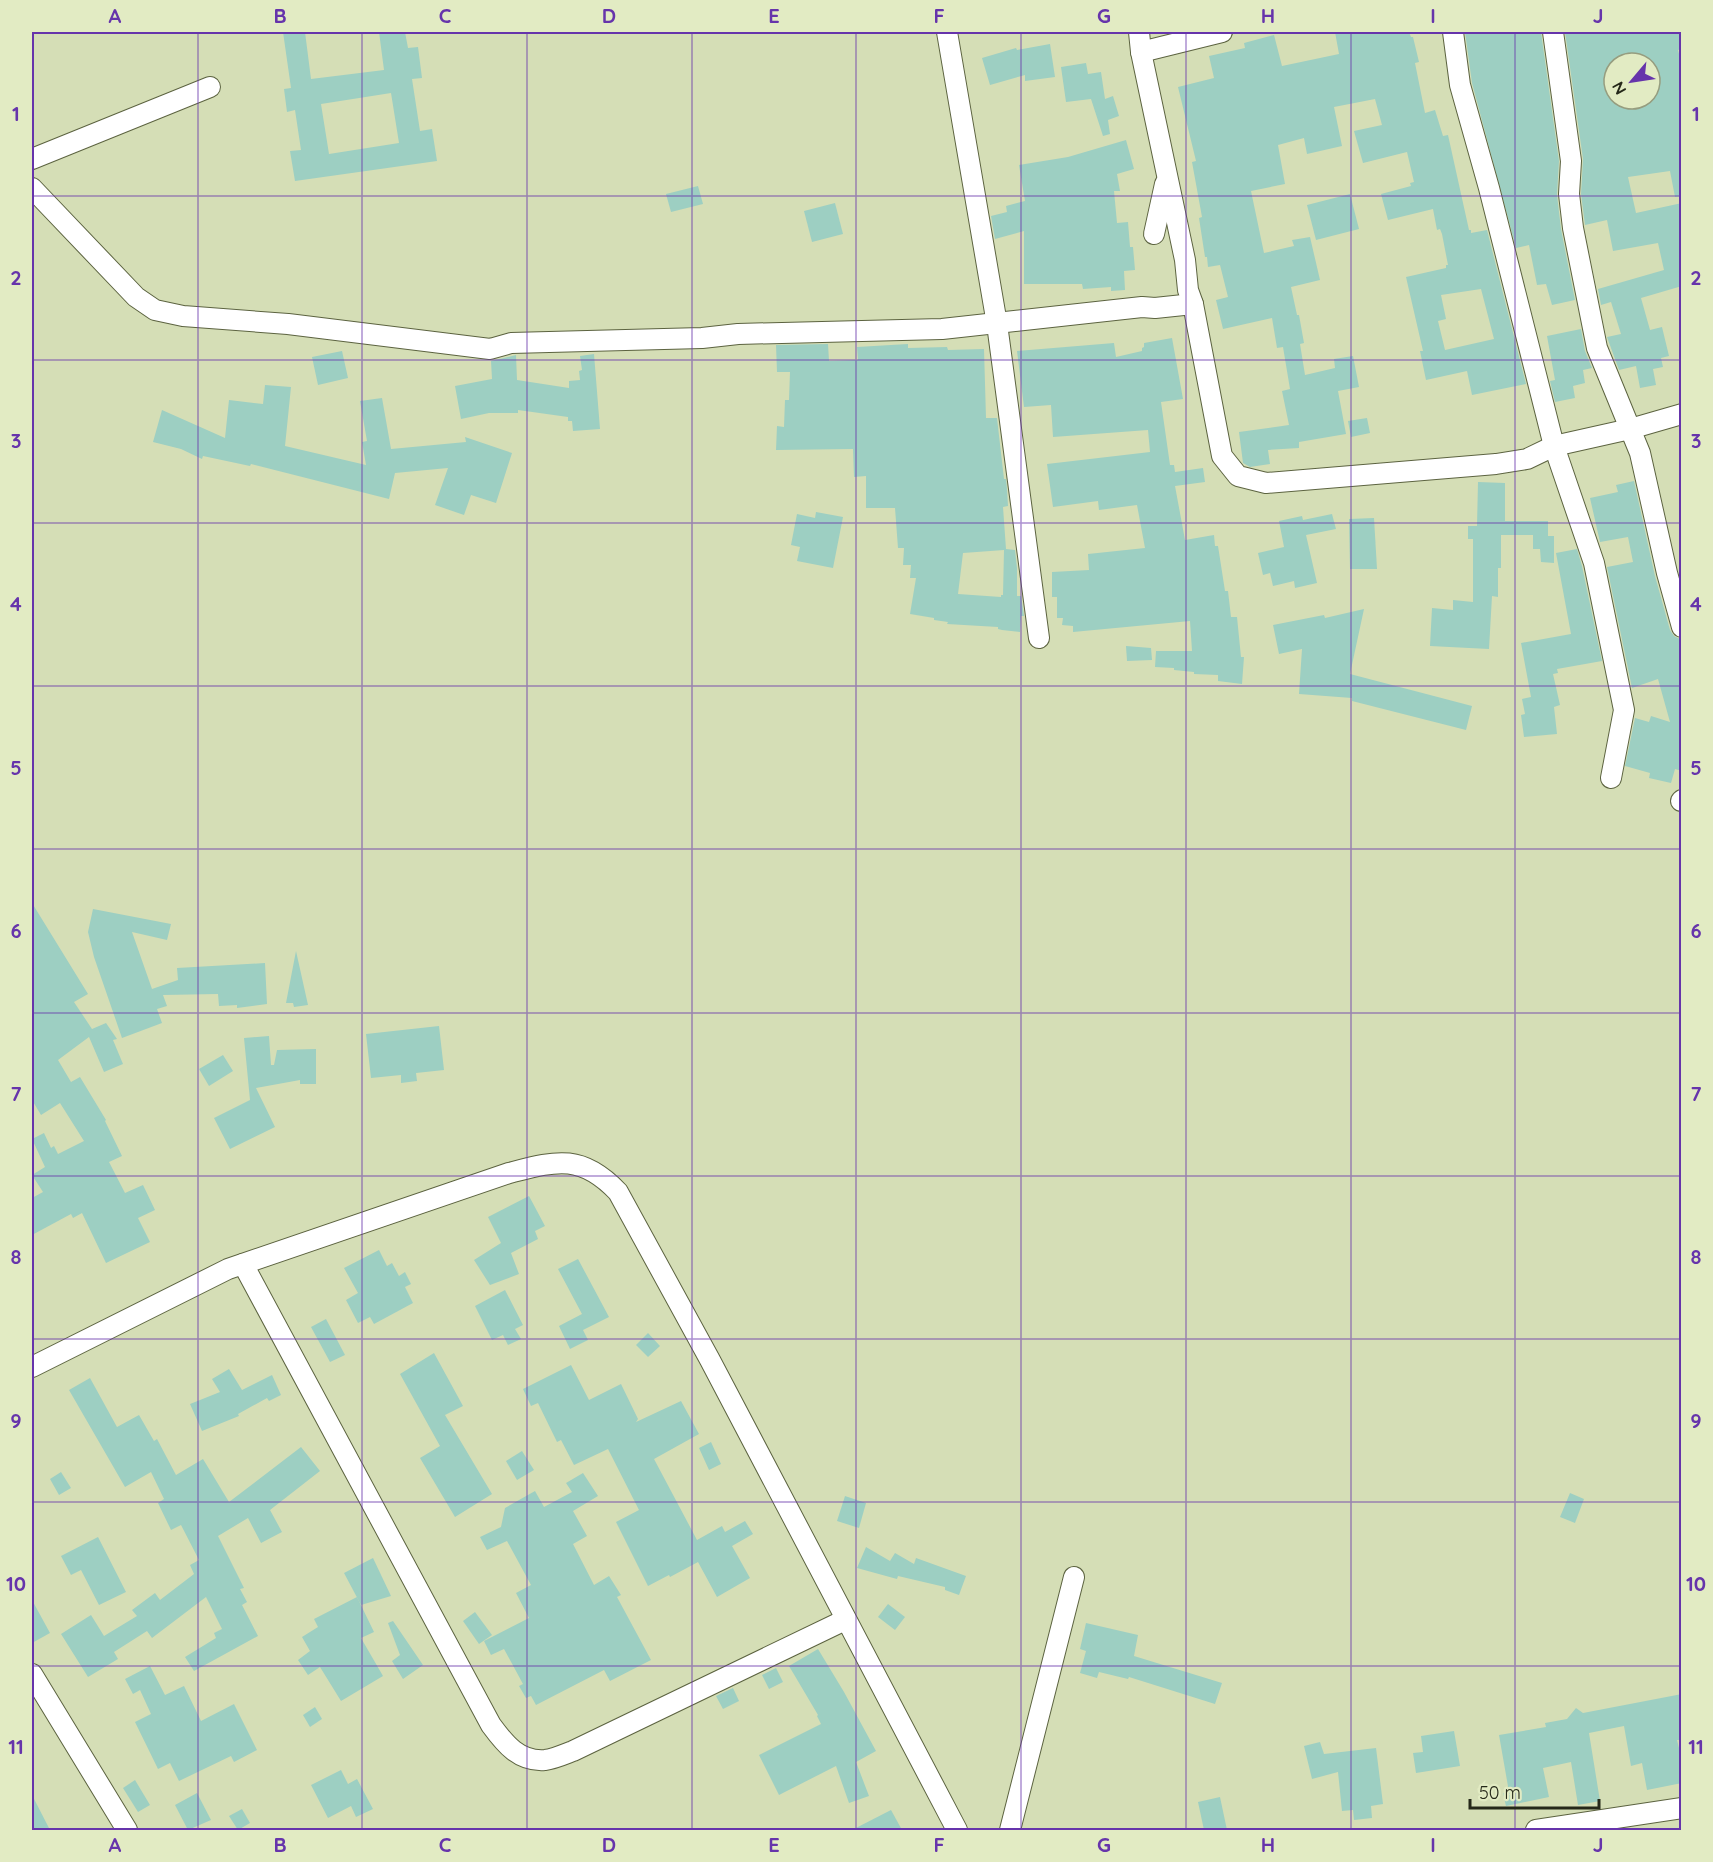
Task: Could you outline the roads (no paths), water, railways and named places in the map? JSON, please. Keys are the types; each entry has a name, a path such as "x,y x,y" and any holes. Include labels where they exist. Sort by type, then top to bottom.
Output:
{"street":[{"path":"947,32 997,324 1039,638"},
{"path":"1139,32 1141,52 1185,260 1188,290 1193,304 1222,456 1238,476 1266,483 1496,464 1527,459 1554,446 1630,429 1682,414"},
{"path":"1141,52 1222,32"},
{"path":"1453,32 1460,85 1489,188 1554,446 1594,563 1624,710 1611,778"},
{"path":"1553,32 1571,161 1569,194 1573,228 1597,348 1640,453 1667,573 1682,627"},
{"path":"32,159 210,87"},
{"path":"1154,234 1167,176"},
{"path":"32,188 136,297 155,310 183,316 288,324 490,349 511,343 942,329 1142,307 1193,304"},
{"path":"34,1362 228,1269 509,1173 544,1164 586,1167 604,1177 618,1192 957,1830"},
{"path":"243,1264 491,1725 507,1747 526,1757 546,1760 573,1751 845,1620"},
{"path":"1010,1830 1074,1577"},
{"path":"32,1674 127,1830"},
{"path":"1536,1830 1569,1828 1682,1808"}]}
